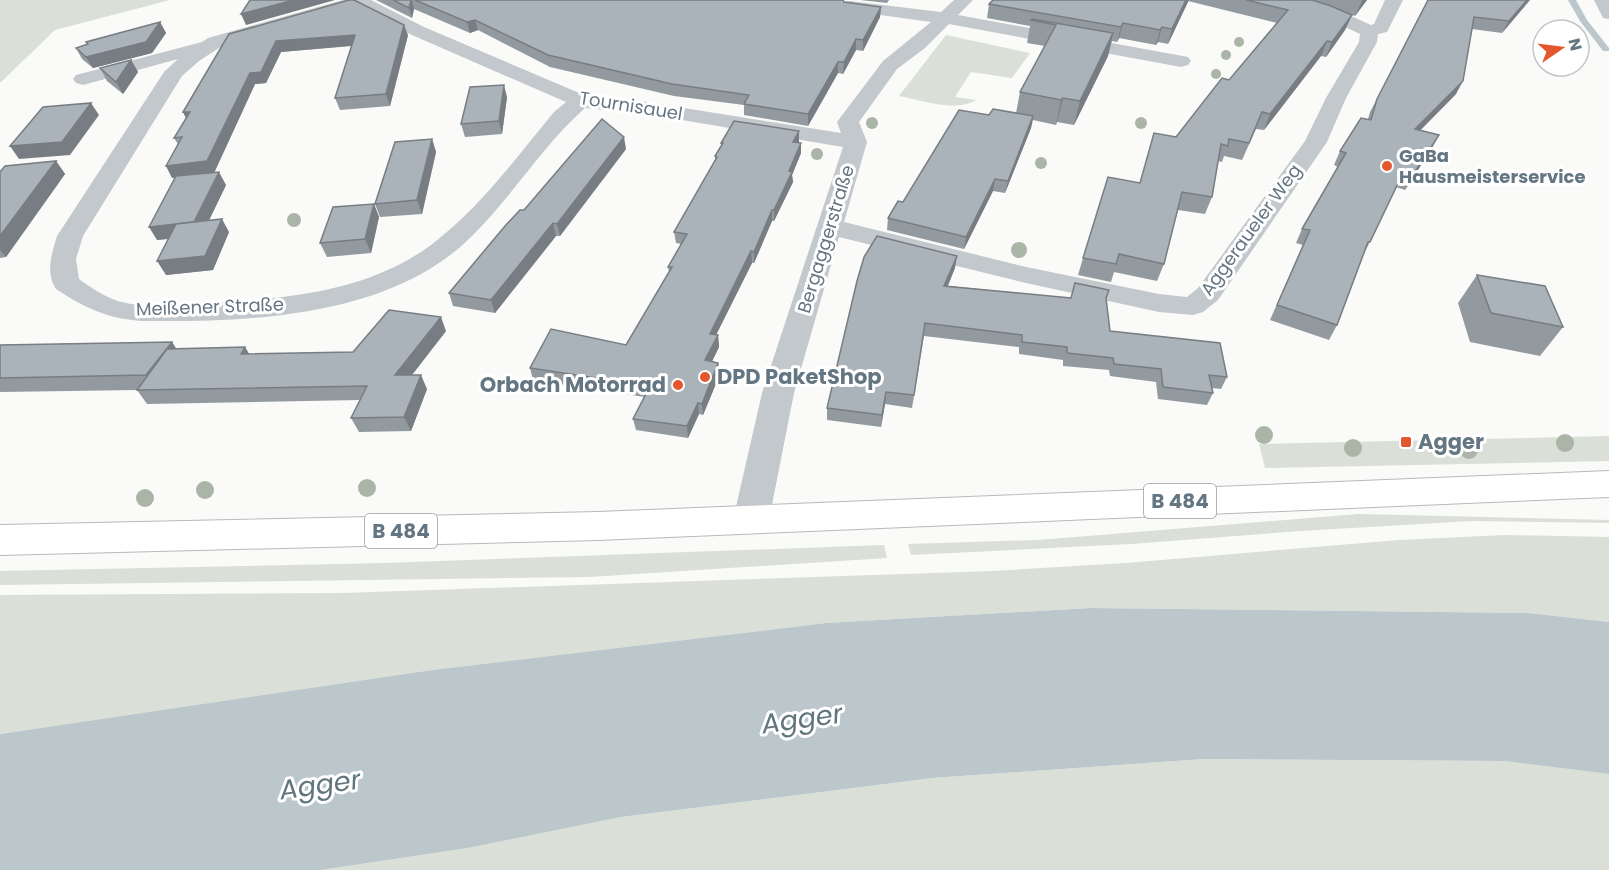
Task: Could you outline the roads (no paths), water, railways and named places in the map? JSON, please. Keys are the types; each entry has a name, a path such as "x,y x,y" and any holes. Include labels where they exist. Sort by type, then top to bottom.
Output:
{"main road":[{"name":"B 484","path":"0,540 598,526 1609,484"}],"street":[{"name":"Bergaggerstraße","path":"751,520 778,393 856,142 848,122 890,65 918,44 964,0"},
{"path":"1286,0 1332,14 1369,31 1381,28 1394,0"},
{"path":"1603,0 1609,14"},
{"name":"Meißener Straße","path":"351,1 216,42 174,72 70,236 63,259 66,284 85,296 114,309 157,312 254,310 317,302 364,290 420,264 461,234 562,117 580,100"},
{"name":"Tournisauel","path":"351,1 580,100 646,108 856,142"},
{"path":"850,6 945,18 1181,62"},
{"name":"Aggeraueler Weg","path":"831,227 1037,277 1159,303 1193,306 1208,294 1316,141 1336,98 1368,42 1369,31"},
{"path":"83,79 216,42"}],"water":[{"path":"1090,608 1528,613 1609,622 1609,774 1504,761 1204,759 933,778 621,817 468,848 321,870 0,870 0,734 432,670 826,623"}],"waterway":[{"path":"1572,0 1584,21 1606,49"}],"place":[{"name":"GaBa Hausmeisterservice","path":"1387,166"},
{"name":"DPD PaketShop","path":"705,377"},
{"name":"Orbach Motorrad","path":"678,385"},
{"name":"Agger","path":"1406,442"}]}
